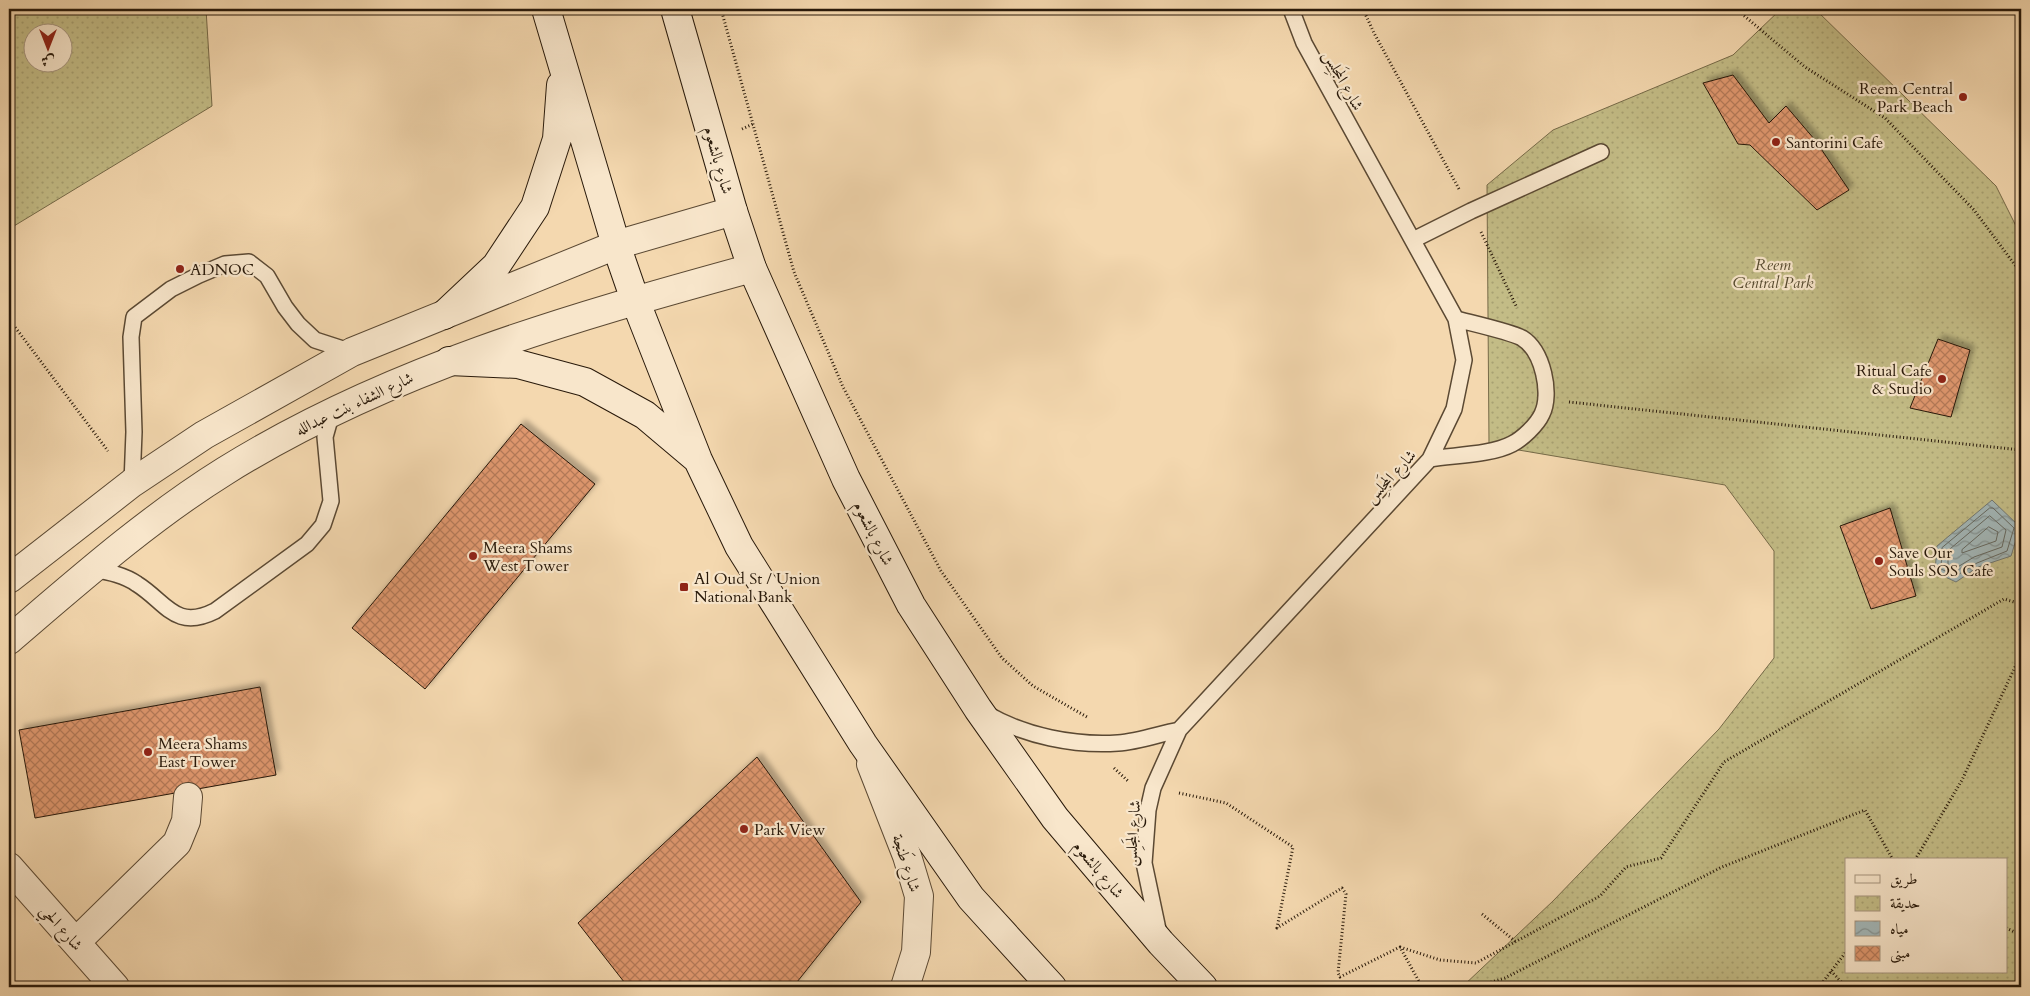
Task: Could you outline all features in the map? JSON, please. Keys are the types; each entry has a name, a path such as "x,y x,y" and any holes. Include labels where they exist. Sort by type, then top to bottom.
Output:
{"main road":[{"path":"546,9 616,245 635,300 698,460 739,546 863,744 971,898 1052,987"},
{"name":"شارع بالشعوم","path":"675,9 733,211 752,268 846,479 911,605 978,709 1055,818 1161,943 1203,987"},
{"path":"444,315 496,266 535,207 557,139 563,68"},
{"path":"9,579 132,483 204,435 352,352 616,245 733,211"},
{"name":"شارع الشفاء بنت عبدالله","path":"9,640 92,569 224,472 332,411 449,361 507,340 635,300 752,268"},
{"path":"449,361 518,364 585,382 645,415 698,460"},
{"name":"شارع طَنجة","path":"863,744 907,856 919,896 916,952 905,987"},
{"path":"76,942 177,843 186,821 188,797"},
{"name":"شارع الحي","path":"9,867 115,987"}],"lane":[{"name":"شارع المَجلِس","path":"1161,943 1144,863 1148,810 1153,788 1179,730 1430,459 1454,409 1464,360 1456,319 1304,43 1291,9"},
{"path":"1413,240 1471,211 1601,152"},
{"path":"132,483 134,432 131,337 134,317 171,289 225,264 249,262 267,276 285,307 298,324 315,340 352,352"},
{"path":"1430,459 1496,449 1513,444 1529,430 1542,414 1546,386 1538,357 1522,338 1456,319"},
{"path":"92,569 109,572 138,584 163,607 183,618 205,616 215,611 307,544 323,525 331,501 325,438 332,411"},
{"path":"978,709 998,721 1057,740 1119,743 1179,730"}],"path":[{"path":"721,9 794,272 843,387 941,571 1002,658 1033,686 1090,718"},
{"path":"1363,9 1374,33 1471,211 1520,315 1530,320 1522,338"},
{"path":"1736,9 1805,67 1885,118 1974,210 2021,273"},
{"path":"9,319 132,483"},
{"path":"1544,399 2021,450"},
{"path":"1175,792 1226,802 1293,846 1277,928 1342,888 1346,894 1338,972 1340,977 1400,947 1440,960 1476,963 1600,896 1626,867 1661,858 1724,762 2004,599 2021,604"},
{"path":"1916,858 1962,780 2016,665 2021,646"},
{"path":"1108,763 1135,788"},
{"path":"1474,987 1505,978 1722,867 1865,810 1892,858"},
{"path":"1482,914 1516,942"},
{"path":"2008,929 2021,936"},
{"path":"1400,947 1422,987"},
{"path":"1819,987 1845,953"},
{"path":"1830,971 1846,987"}],"green space":[{"path":"9,9 206,9 212,106 9,229"},
{"name":"Reem Central Park","path":"1781,9 1815,9 1996,186 2021,236 2021,987 1462,987 1553,901 1719,729 1774,658 1774,551 1725,485 1489,445 1487,185 1553,130 1733,55"}],"water":[{"path":"1992,500 2020,527 2011,556 1978,567 1956,582 1935,572 1937,546"}],"building":[{"name":"Santorini Cafe","path":"1733,75 1769,123 1786,106 1815,140 1849,190 1817,210 1750,145 1738,144 1703,83"},
{"name":"Ritual Cafe & Studio","path":"1938,339 1970,350 1951,417 1910,408"},
{"name":"Meera Shams West Tower","path":"521,424 595,484 425,689 352,628"},
{"name":"Save Our Souls SOS Cafe","path":"1890,508 1916,596 1871,609 1840,526"},
{"name":"Meera Shams East Tower","path":"260,687 276,775 35,818 19,730"},
{"name":"Park View","path":"757,757 861,902 793,987 628,987 578,923"}],"place":[{"name":"Reem Central Park Beach","path":"1963,97"},
{"name":"Santorini Cafe","path":"1776,142"},
{"name":"ADNOC","path":"180,269"},
{"name":"Ritual Cafe & Studio","path":"1942,379"},
{"name":"Meera Shams West Tower","path":"473,556"},
{"name":"Save Our Souls SOS Cafe","path":"1879,561"},
{"name":"Al Oud St / Union National Bank","path":"684,587"},
{"name":"Meera Shams East Tower","path":"148,752"},
{"name":"Park View","path":"744,829"}]}
